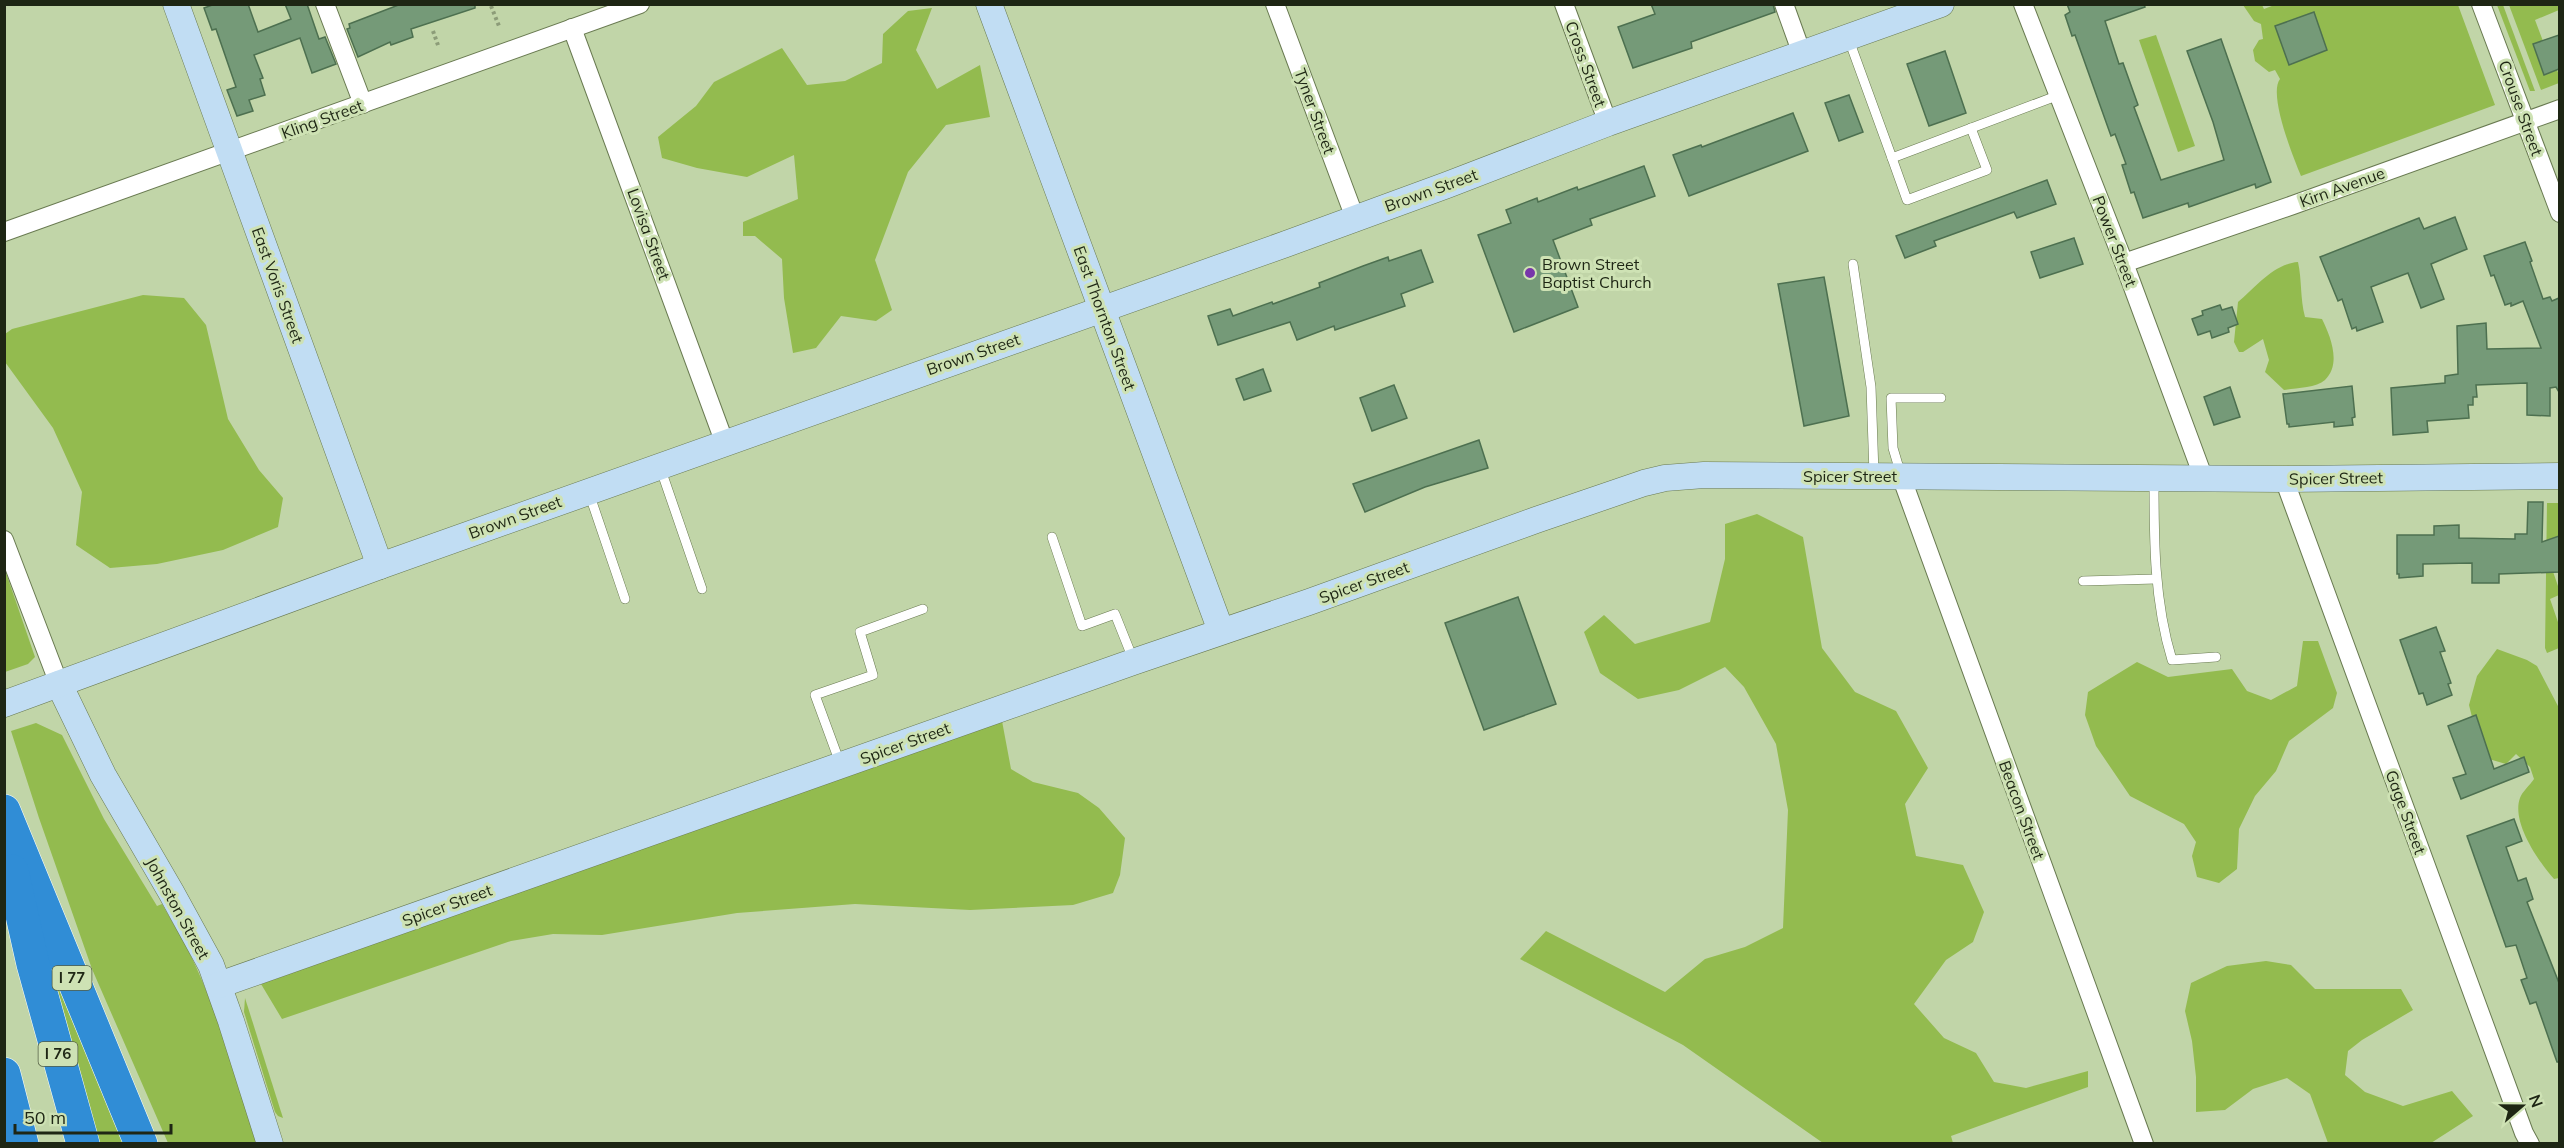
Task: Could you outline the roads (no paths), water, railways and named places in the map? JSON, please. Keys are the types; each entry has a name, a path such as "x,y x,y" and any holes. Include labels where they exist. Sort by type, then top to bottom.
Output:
{"highway":[{"name":"I 77","path":"4,811 141,1143"},
{"name":"I 76","path":"4,840 33,964 83,1143"},
{"path":"4,1074 22,1143"}],"main road":[{"name":"East Voris Street","path":"176,4 380,566"},
{"name":"East Thornton Street","path":"989,4 1221,631"},
{"name":"Brown Street","path":"4,704 724,441 1447,185 1608,123 1941,4"},
{"name":"Spicer Street","path":"219,985 1536,520 1665,478 1704,475 2154,479 2559,476"},
{"name":"Johnston Street","path":"59,684 103,776 171,892 219,985 270,1143"}],"street":[{"path":"325,4 363,104"},
{"name":"Kling Street","path":"4,232 230,153 640,4"},
{"name":"Tyner Street","path":"1275,4 1355,218"},
{"name":"Cross Street","path":"1564,4 1608,123"},
{"path":"1784,4 1802,54"},
{"name":"Power Street","path":"2023,4 2124,263 2204,479"},
{"name":"Crouse Street","path":"2481,4 2559,213"},
{"name":"Lovisa Street","path":"572,28 724,441"},
{"name":"Kirn Avenue","path":"2124,263 2293,205 2559,108"},
{"name":"Beacon Street","path":"1901,476 2144,1143"},
{"name":"Gage Street","path":"2284,479 2524,1133 2530,1143"},
{"path":"4,540 59,684"}],"lane":[{"path":"1848,38 1907,200 1987,170 1971,128"},
{"path":"1892,158 2059,95"},
{"path":"1853,264 1871,387 1874,476"},
{"path":"1901,476 1893,448 1891,398 1941,398"},
{"path":"660,465 702,589"},
{"path":"2154,479 2156,579 2162,628 2172,660 2216,657"},
{"path":"589,490 625,599"},
{"path":"1052,537 1083,626 1115,614 1133,662"},
{"path":"2083,581 2156,579"},
{"path":"841,766 815,695 873,675 860,632 923,609"}],"place":[{"name":"Brown Street Baptist Church","path":"1530,273"}]}
